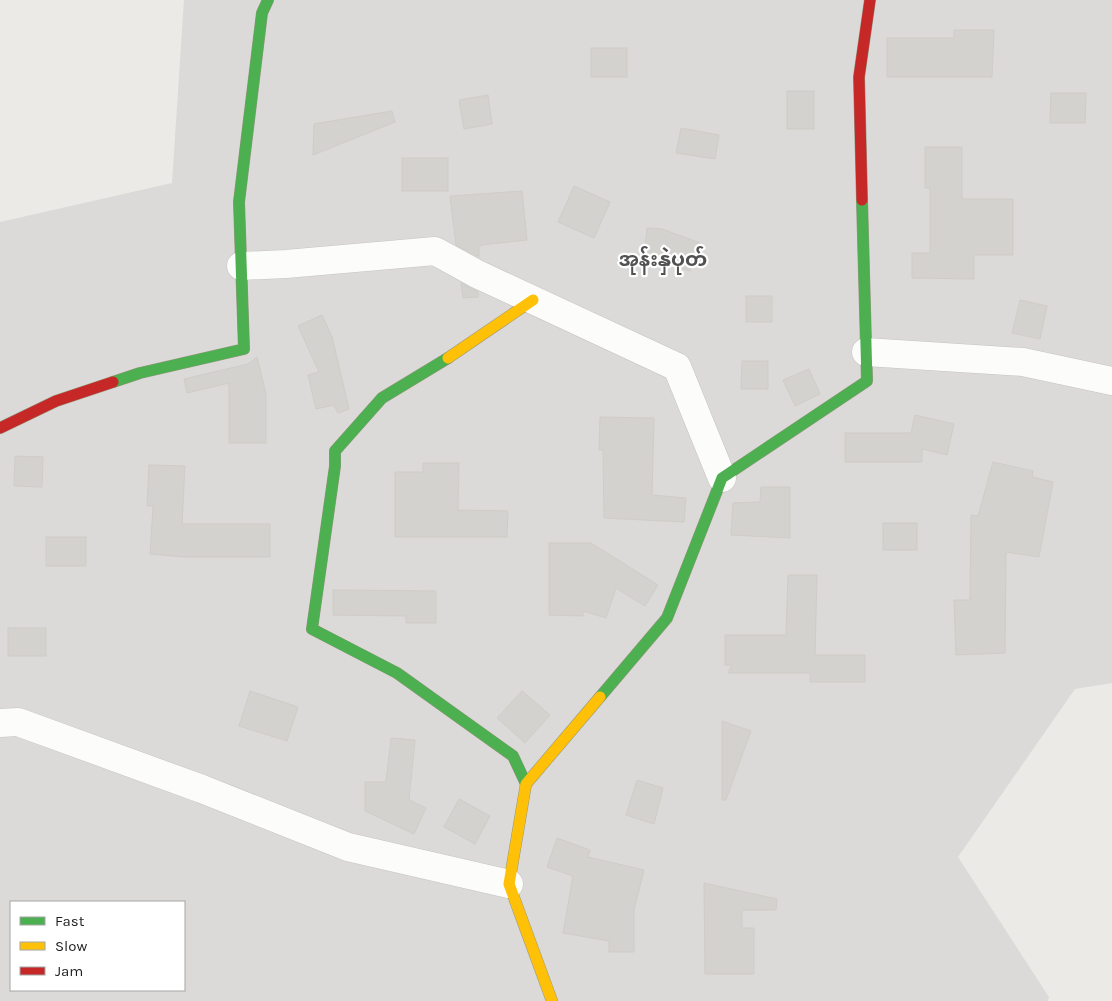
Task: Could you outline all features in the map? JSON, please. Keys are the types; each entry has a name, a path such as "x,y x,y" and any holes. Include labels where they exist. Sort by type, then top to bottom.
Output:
{"street":[{"path":"0,428 56,402 140,372 244,349 239,202 262,13 268,0"},
{"path":"552,1001 510,884 526,784 667,618 722,478 867,381 859,77 870,0"},
{"path":"241,266 435,251 533,300 677,367 722,478"},
{"path":"526,784 512,756 505,750 398,673 312,629 334,476 335,451 382,398 438,365 533,300"},
{"path":"866,352 1023,362 1112,381"},
{"path":"0,723 18,722 202,789 348,847 510,884"}],"shaded area":[{"path":"184,0 1112,0 1112,683 1075,689 958,857 1049,997 1048,1001 0,1001 0,222 172,183"}],"building":[{"path":"954,30 994,30 992,77 887,77 887,38 954,38"},
{"path":"591,48 627,48 627,77 591,77"},
{"path":"787,91 814,91 814,129 787,129"},
{"path":"1051,93 1086,93 1085,123 1050,123"},
{"path":"488,95 492,124 464,129 459,100"},
{"path":"392,111 395,122 313,155 314,124"},
{"path":"681,128 719,135 715,159 676,153"},
{"path":"925,147 962,147 962,199 1013,199 1013,255 974,255 974,279 912,278 912,253 930,253 930,188 925,188"},
{"path":"402,158 448,158 448,191 402,191"},
{"path":"574,186 610,202 594,238 558,222"},
{"path":"522,191 527,240 482,245 479,247 479,257 456,245 450,196"},
{"path":"647,228 662,229 700,243 690,271 644,256"},
{"path":"461,283 478,292 478,297 463,298"},
{"path":"746,296 772,296 772,322 746,322"},
{"path":"1020,300 1047,306 1040,339 1012,333"},
{"path":"322,315 332,337 349,409 338,413 334,405 316,409 308,375 319,372 298,326"},
{"path":"257,357 266,394 266,443 229,443 229,383 187,393 184,379 248,364"},
{"path":"742,361 768,361 768,389 741,389"},
{"path":"809,369 820,394 795,406 783,380"},
{"path":"915,415 954,424 947,455 922,449 922,462 845,462 845,433 911,433"},
{"path":"600,417 654,418 652,495 686,498 684,522 604,518 603,450 599,450"},
{"path":"15,456 43,457 42,487 14,486"},
{"path":"993,462 1033,471 1032,477 1053,482 1039,557 1006,552 1005,653 956,655 954,600 970,600 971,515 978,516"},
{"path":"423,463 459,463 458,510 508,511 507,537 395,537 395,472 423,472"},
{"path":"149,465 185,466 182,524 270,524 270,557 184,557 150,554 153,506 147,506"},
{"path":"761,487 790,487 790,538 731,535 733,503 760,502"},
{"path":"883,523 917,523 917,550 883,550"},
{"path":"46,537 86,537 86,566 46,566"},
{"path":"549,543 591,543 658,585 645,606 616,588 606,618 583,611 583,616 549,615"},
{"path":"788,575 817,575 815,655 865,655 865,682 810,682 810,673 728,673 732,665 725,665 725,635 786,635"},
{"path":"333,590 436,591 436,623 406,623 406,616 333,615"},
{"path":"8,628 46,628 46,656 8,656"},
{"path":"250,691 298,707 287,741 239,726"},
{"path":"522,691 550,715 525,743 497,718"},
{"path":"722,721 751,731 726,800 722,800"},
{"path":"391,738 415,740 409,800 426,808 414,834 365,811 365,782 386,782"},
{"path":"637,780 663,788 654,824 626,815"},
{"path":"459,799 490,816 475,844 444,827"},
{"path":"557,838 590,850 588,857 644,870 634,910 634,952 609,952 609,941 563,933 573,876 547,867"},
{"path":"704,883 777,899 776,910 742,910 742,928 754,928 754,974 705,974"}],"traffic: fast":[{"path":"113,382 140,373 244,349 239,202 262,13 268,0"},
{"path":"600,697 667,618 722,478 867,381 862,200"},
{"path":"448,358 382,398 335,451 335,466 312,629 397,673 513,756 526,784"}],"traffic: slow":[{"path":"448,358 533,300"},
{"path":"552,1001 509,884 526,784 600,697"}],"traffic: jam":[{"path":"862,200 859,77 870,0"},
{"path":"0,428 56,401 113,382"}],"district":[{"name":"အုန်းနှဲပုတ်","path":"663,259"}]}
